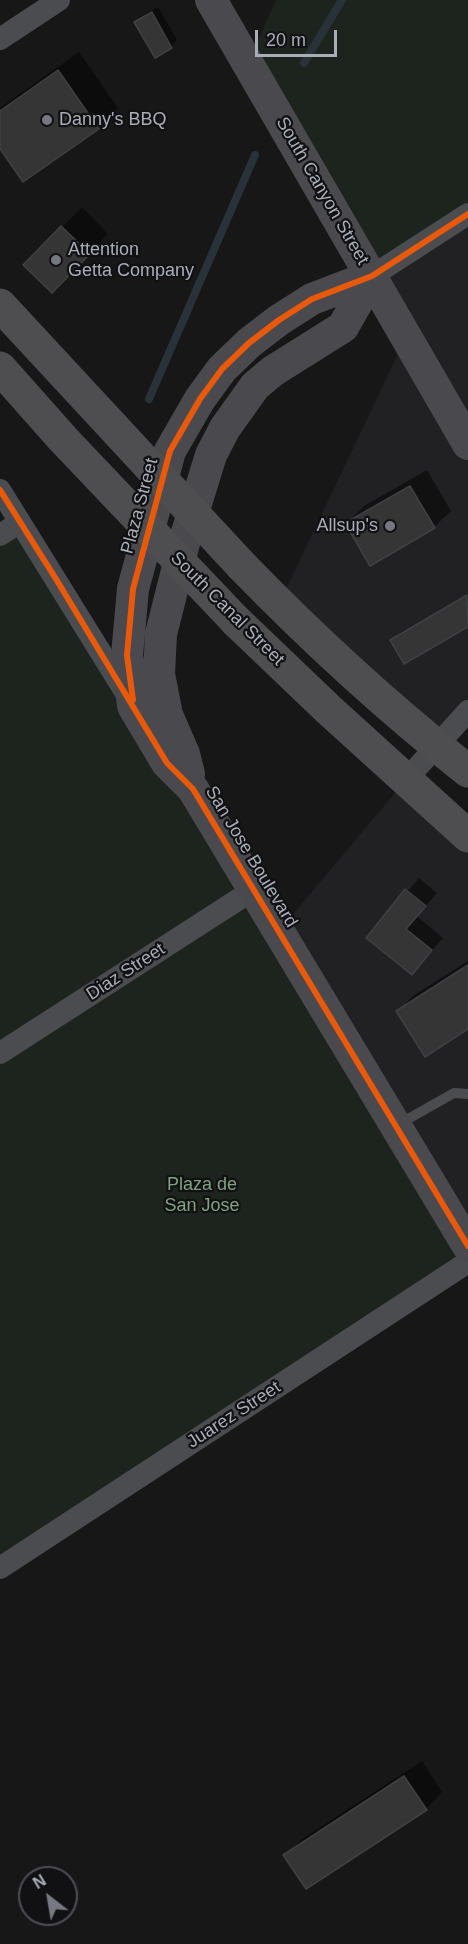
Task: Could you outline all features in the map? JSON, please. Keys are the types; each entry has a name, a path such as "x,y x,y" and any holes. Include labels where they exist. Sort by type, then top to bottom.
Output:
{"highway":[{"path":"0,305 242,566 338,661 468,771"},
{"name":"South Canal Street","path":"0,368 63,439 236,621 327,709 468,836"}],"street":[{"path":"0,39 59,0"},
{"name":"South Canyon Street","path":"211,0 468,444"},
{"name":"Plaza Street","path":"133,706 127,655 133,589 170,451 184,424 222,369 249,343 279,320 312,299 372,276 468,214"},
{"name":"Plaza Street","path":"193,789 184,754 167,716 159,674 160,634 184,538 211,455 225,428 255,386 290,360 343,327 372,276"},
{"name":"San Jose Boulevard","path":"0,490 167,763 193,789 468,1246"},
{"path":"0,535 20,522"},
{"path":"405,781 468,711"},
{"name":"Diaz Street","path":"0,1053 253,890"},
{"name":"Juarez Street","path":"0,1568 468,1262"}],"lane":[{"path":"396,1125 454,1093 468,1094"}],"shaded area":[{"path":"468,214 468,711 436,746 279,604 406,337 372,276"},
{"path":"405,781 468,836 468,1246 278,932"}],"green space":[{"path":"276,0 468,0 468,213 372,276 248,63"},
{"name":"Plaza de San Jose","path":"20,522 468,1262 0,1568 0,535"}],"building":[{"path":"152,12 172,48 155,58 134,22"},
{"name":"Danny's BBQ","path":"58,70 99,129 23,182 0,149 0,111"},
{"name":"Attention Getta Company","path":"61,226 90,254 52,293 23,265"},
{"name":"Allsup's","path":"410,486 435,528 370,566 345,523"},
{"path":"467,595 468,627 404,664 390,640"},
{"path":"405,889 426,906 406,929 432,950 412,975 366,938"},
{"path":"468,965 468,1029 425,1057 396,1011"},
{"path":"404,1776 427,1810 306,1889 283,1855"}],"waterway":[{"path":"304,63 342,0"},
{"path":"149,399 255,155"}],"cycle path":[{"path":"133,700 127,655 133,589 170,451 200,399 222,369 249,343 279,320 312,299 372,276 468,214"},
{"path":"0,490 167,763 193,789 468,1246"}],"place":[{"name":"Danny's BBQ","path":"47,120"},
{"name":"Attention Getta Company","path":"56,260"},
{"name":"Allsup's","path":"390,526"}]}
